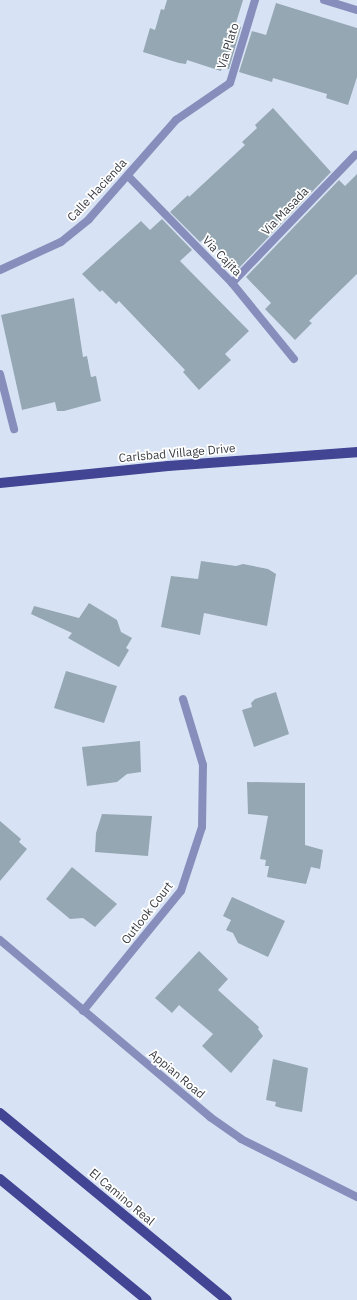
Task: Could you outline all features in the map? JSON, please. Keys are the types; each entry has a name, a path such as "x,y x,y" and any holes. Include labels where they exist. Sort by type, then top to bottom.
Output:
{"main road":[{"name":"Carlsbad Village Drive","path":"0,483 168,466 357,452"},
{"name":"El Camino Real","path":"0,1113 227,1300"},
{"path":"0,1179 147,1300"}],"street":[{"name":"Via Plato","path":"176,120 230,83 255,0"},
{"path":"324,0 357,10"},
{"name":"Calle Hacienda","path":"0,270 61,242 89,220 176,120"},
{"name":"Via Masada","path":"232,283 355,154"},
{"name":"Via Cajita","path":"128,176 232,283 294,359"},
{"path":"0,374 14,429"},
{"name":"Outlook Court","path":"83,1011 181,891 202,827 203,765 183,699"},
{"name":"Appian Road","path":"0,940 210,1117 241,1139 357,1197"}],"building":[{"path":"167,0 243,0 235,26 241,27 229,69 222,67 221,71 187,60 186,64 179,63 143,52 150,28 155,30 161,9 164,10"},
{"path":"276,3 357,28 357,77 348,105 326,98 327,94 273,78 272,82 239,72 252,31 266,35"},
{"path":"273,108 331,172 238,269 206,237 200,242 170,212 188,195 189,197 245,145 242,142 257,128 255,125"},
{"path":"357,174 357,274 309,321 312,323 295,340 265,309 271,303 246,277 339,180 345,186"},
{"path":"162,219 192,250 180,261 249,331 225,354 231,360 199,390 183,372 185,370 119,301 116,304 102,290 100,292 82,274 141,221 150,230"},
{"path":"74,298 83,357 87,356 91,377 96,376 101,401 64,411 57,411 55,402 22,410 1,315"},
{"path":"201,561 236,566 243,564 268,569 276,574 267,626 204,613 200,635 161,627 171,576 198,579"},
{"path":"89,603 117,620 121,632 132,638 126,648 129,650 119,667 68,638 72,633 31,614 34,606 79,618"},
{"path":"66,671 117,686 104,723 54,708"},
{"path":"276,692 289,734 254,747 242,710 252,707 251,703 255,699"},
{"path":"140,741 141,772 127,774 117,782 87,786 82,747"},
{"path":"247,782 305,783 305,845 323,850 320,869 311,867 306,884 267,877 269,866 265,866 266,860 260,859 268,816 248,814"},
{"path":"102,814 152,816 148,856 95,852 96,833"},
{"path":"0,821 21,839 19,842 27,849 0,881"},
{"path":"72,867 117,904 95,927 83,918 70,919 46,899"},
{"path":"232,897 285,921 268,957 238,943 233,933 226,930 231,920 223,916"},
{"path":"199,951 228,979 218,990 259,1027 258,1029 263,1036 231,1073 202,1046 213,1034 179,1005 172,1013 155,998"},
{"path":"273,1059 308,1068 302,1112 275,1106 276,1102 266,1100"}]}
